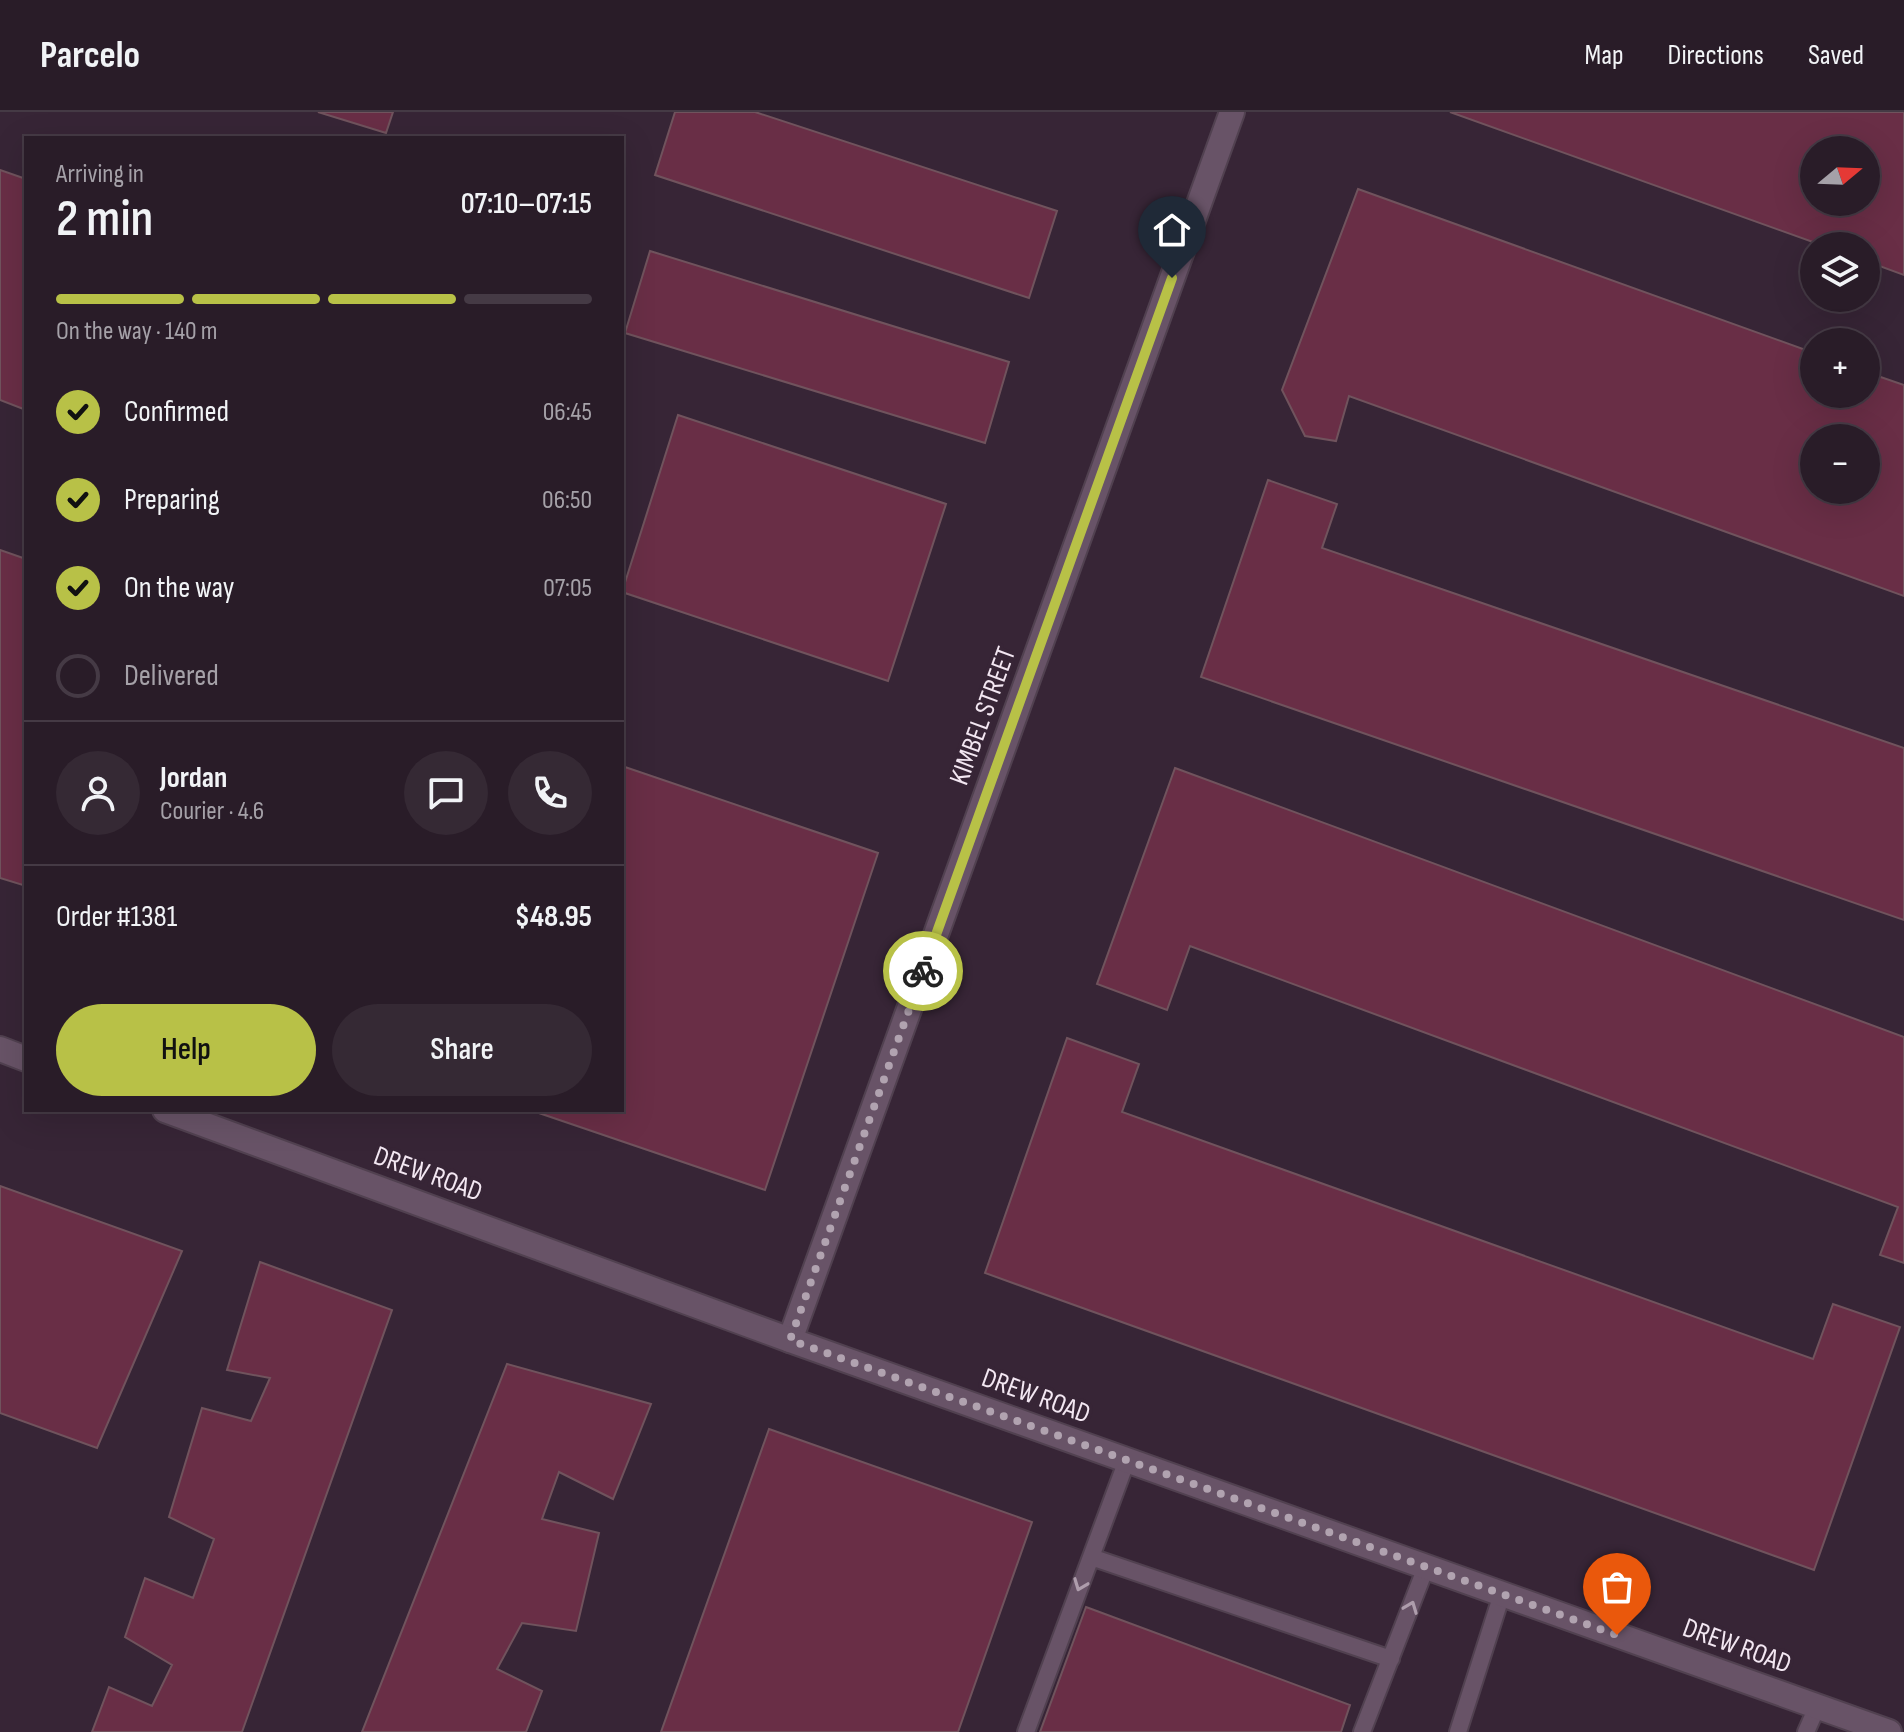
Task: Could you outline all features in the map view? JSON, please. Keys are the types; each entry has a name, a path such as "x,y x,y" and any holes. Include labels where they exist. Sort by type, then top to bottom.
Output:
{"street":[{"name":"KIMBEL STREET","path":"790,1340 1232,112"},
{"path":"0,1049 24,1058"},
{"name":"DREW ROAD","path":"170,1112 790,1340 1817,1707 1863,1728 1889,1732"}],"lane":[{"path":"1026,1732 1127,1460"},
{"path":"1091,1557 1391,1659"},
{"path":"1362,1732 1426,1567"},
{"path":"1458,1732 1502,1594"},
{"path":"1806,1732 1817,1707"}],"building":[{"path":"318,112 393,112 386,133"},
{"path":"675,112 755,112 1057,211 1029,298 655,175"},
{"path":"1450,112 1904,112 1904,275 1880,266 1880,232 1800,232 1800,237"},
{"path":"0,170 24,178 24,409 0,400"},
{"path":"1358,189 1800,348 1800,408 1880,408 1880,377 1904,385 1904,596 1349,396 1336,441 1305,436 1282,390"},
{"path":"650,251 1009,362 985,443 625,333"},
{"path":"678,415 946,504 888,681 624,593"},
{"path":"1268,480 1337,504 1322,548 1904,748 1904,920 1201,677"},
{"path":"0,550 24,558 24,885 0,878"},
{"path":"624,767 878,853 765,1190 536,1112 624,1112"},
{"path":"1175,768 1904,1037 1904,1263 1880,1255 1898,1207 1190,946 1167,1010 1097,984"},
{"path":"1067,1038 1139,1064 1122,1112 1813,1359 1833,1304 1900,1327 1814,1570 985,1273"},
{"path":"0,1186 182,1251 97,1448 0,1413"},
{"path":"260,1262 392,1310 242,1732 92,1732 109,1687 152,1706 172,1665 125,1637 145,1578 193,1598 214,1539 169,1517 202,1408 251,1421 270,1378 227,1370"},
{"path":"507,1364 651,1404 613,1499 559,1472 542,1519 599,1533 576,1631 522,1623 497,1669 542,1691 526,1732 362,1732"},
{"path":"769,1429 1032,1522 958,1732 661,1732"},
{"path":"1086,1607 1350,1705 1341,1732 1040,1732"}],"way so far":[{"path":"923,971 790,1340 1617,1635"}],"route":[{"path":"923,971 1172,278"}]}
